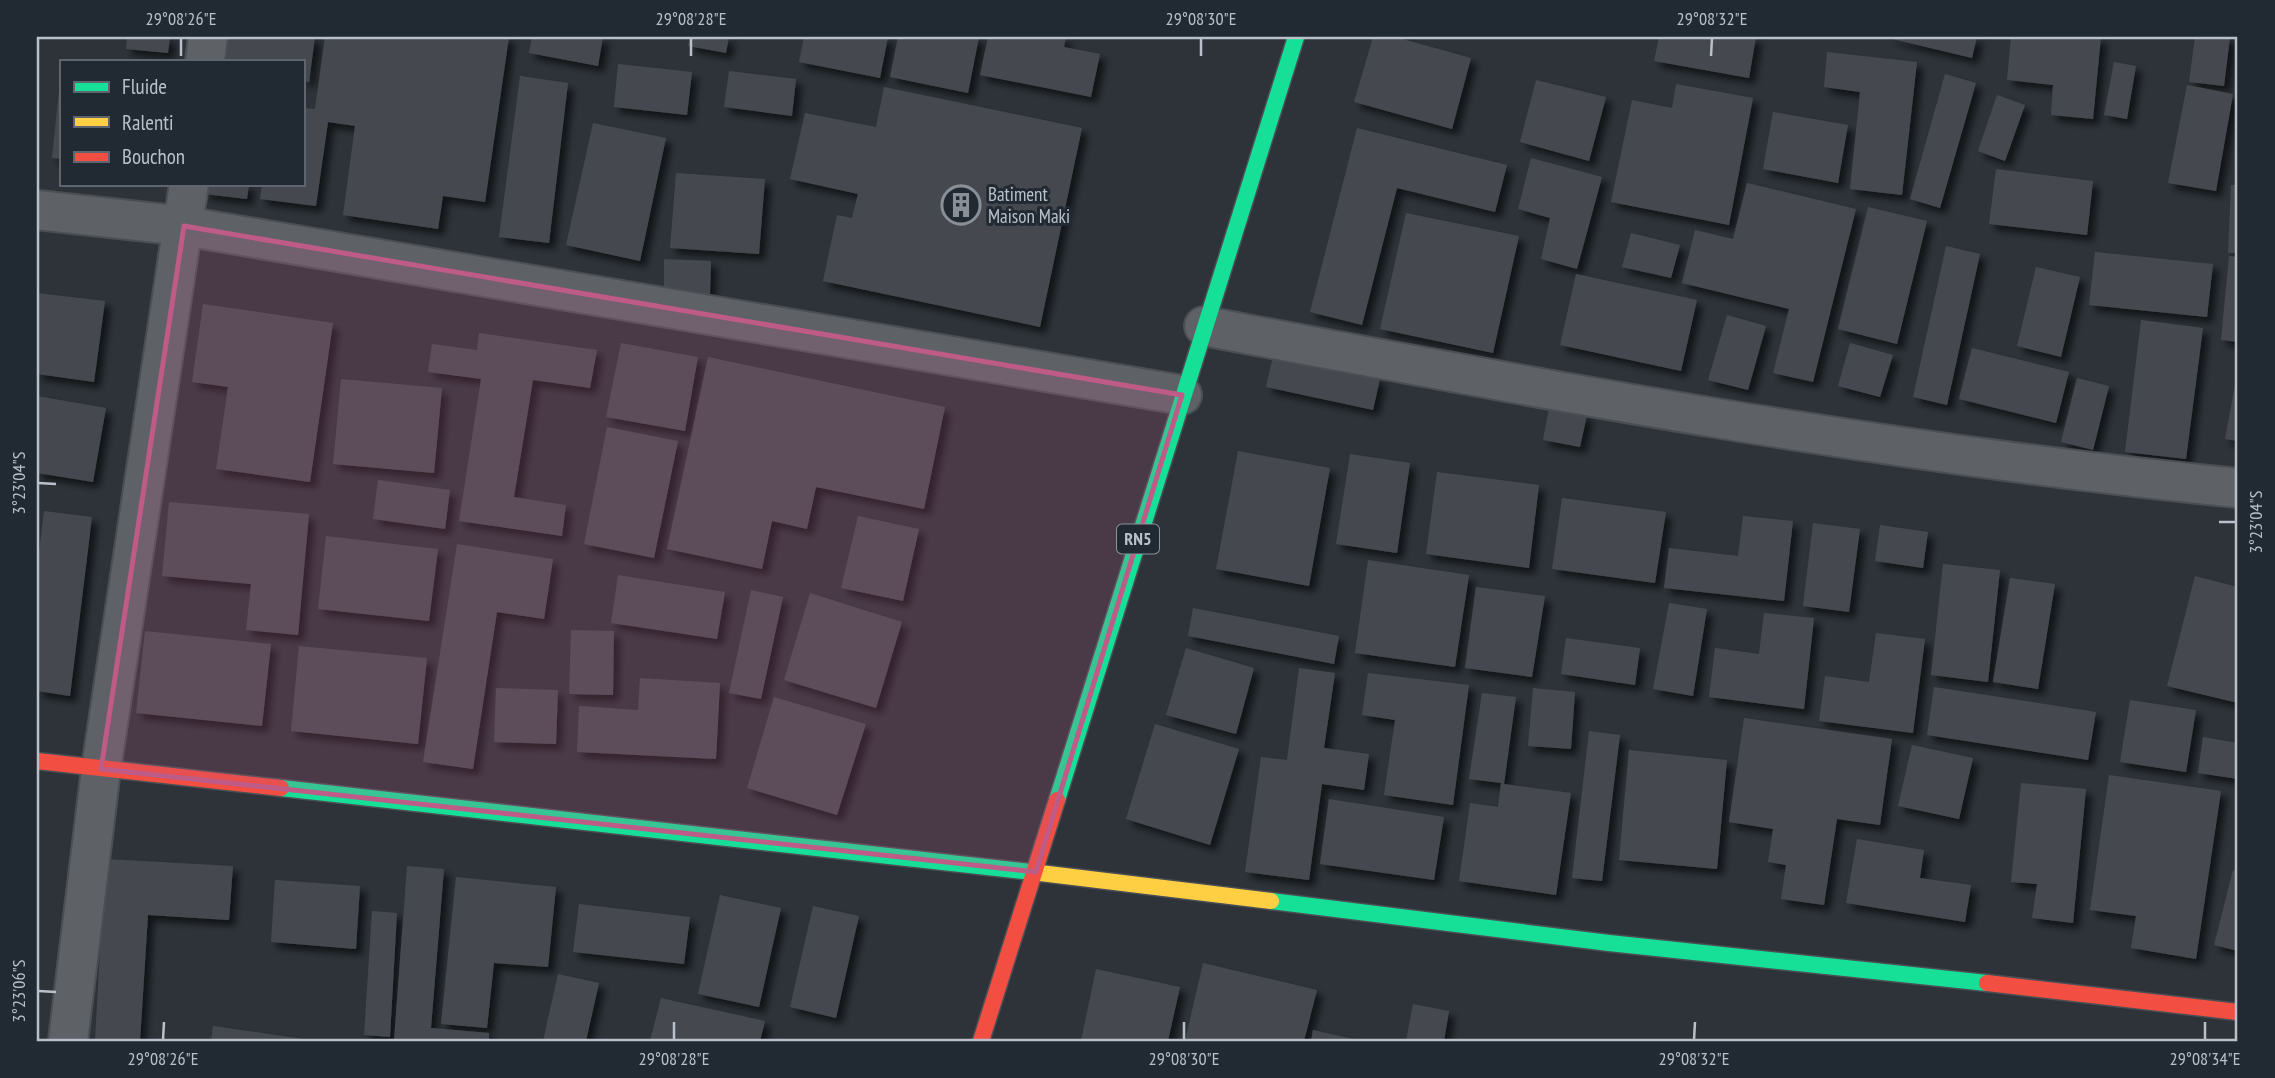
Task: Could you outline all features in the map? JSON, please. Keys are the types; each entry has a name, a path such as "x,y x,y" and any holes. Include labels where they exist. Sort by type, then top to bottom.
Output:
{"main road":[{"name":"RN5","path":"981,1041 1296,37"},
{"path":"37,761 1036,872 1609,943 2157,1001 2238,1012"}],"street":[{"path":"205,60 208,37"},
{"path":"68,1041 102,769 189,186"},
{"path":"37,210 184,226 1182,395"},
{"path":"1204,326 1466,375 1935,453 2238,488"}],"highlighted area":[{"path":"184,226 1182,395 1036,872 101,769"}],"building":[{"path":"127,37 170,37 168,53 126,49"},
{"path":"228,37 315,37 309,82 304,81 304,60 225,60"},
{"path":"325,37 509,37 485,202 443,196 438,229 343,215 355,126 328,122 316,206 260,199 262,186 304,186 304,108 315,109"},
{"path":"532,37 603,37 598,66 529,53"},
{"path":"690,37 729,37 726,53 688,46"},
{"path":"804,37 888,37 880,78 799,62"},
{"path":"898,37 979,37 968,93 890,77"},
{"path":"988,37 1066,37 1064,47 1100,54 1091,97 980,75"},
{"path":"1373,37 1395,37 1471,58 1452,129 1354,102"},
{"path":"1659,37 1756,37 1749,78 1654,61"},
{"path":"1884,37 1977,37 1972,58"},
{"path":"2011,37 2101,37 2093,119 2051,115 2053,85 2007,80"},
{"path":"2195,37 2230,37 2224,86 2189,82"},
{"path":"1827,52 1917,62 1902,195 1850,189 1860,92 1824,87"},
{"path":"2114,62 2136,66 2127,119 2104,115"},
{"path":"618,64 692,72 687,115 614,107"},
{"path":"729,71 796,79 792,116 724,107"},
{"path":"1945,74 1976,83 1940,208 1910,199"},
{"path":"520,76 568,83 549,243 499,237"},
{"path":"1536,80 1606,97 1589,161 1520,142"},
{"path":"1676,84 1753,98 1729,225 1611,202 1632,100 1672,108"},
{"path":"2187,85 2233,94 2216,191 2168,183"},
{"name":"Batiment Maison Maki","path":"884,87 1082,128 1040,327 823,281 837,215 852,218 858,194 790,179 805,113 876,127"},
{"path":"59,91 60,91 60,159 52,158"},
{"path":"1997,95 2025,105 2005,161 1978,151"},
{"path":"1773,112 1848,125 1838,183 1763,169"},
{"path":"593,123 666,138 640,261 566,245"},
{"path":"1357,128 1507,165 1495,212 1397,188 1362,325 1310,312"},
{"path":"1531,158 1602,177 1577,269 1541,259 1550,218 1518,209"},
{"path":"1996,169 2093,181 2087,235 1989,224"},
{"path":"676,173 765,179 759,254 670,248"},
{"path":"1747,183 1856,209 1813,382 1773,373 1789,309 1682,283 1695,230 1733,239"},
{"path":"2231,185 2238,185 2238,253 2228,253"},
{"path":"205,186 249,186 247,199 204,194"},
{"path":"1868,207 1927,221 1897,344 1838,329"},
{"path":"1406,213 1519,236 1493,353 1380,329"},
{"path":"1631,233 1680,245 1671,278 1622,267"},
{"path":"1946,246 1980,254 1947,405 1913,397"},
{"path":"2095,252 2213,264 2207,317 2089,305"},
{"path":"2229,256 2238,257 2238,342 2221,340"},
{"path":"664,259 711,261 710,295 664,293"},
{"path":"2036,267 2080,277 2061,357 2017,346"},
{"path":"1576,274 1697,300 1681,371 1560,345"},
{"path":"37,293 105,301 94,382 37,374"},
{"path":"203,304 333,323 310,482 216,469 228,387 192,382"},
{"path":"1727,315 1766,326 1748,390 1708,380"},
{"path":"2141,320 2203,328 2186,459 2125,452"},
{"path":"479,333 597,350 590,388 533,380 514,497 566,505 562,536 459,521 481,379 428,372 432,344 477,350"},
{"path":"621,343 698,357 685,431 606,417"},
{"path":"1850,343 1893,355 1880,397 1838,386"},
{"path":"1972,348 2069,372 2056,423 1959,399"},
{"path":"1273,356 1380,379 1373,410 1266,387"},
{"path":"708,357 945,407 924,509 816,487 807,529 772,521 762,569 667,549"},
{"path":"2238,374 2238,441 2225,439"},
{"path":"2077,378 2109,386 2093,450 2061,442"},
{"path":"341,379 442,388 434,473 333,464"},
{"path":"37,396 106,408 93,482 37,473"},
{"path":"1549,408 1587,415 1580,447 1543,440"},
{"path":"607,427 678,441 654,558 584,544"},
{"path":"1238,451 1330,468 1309,586 1216,569"},
{"path":"1350,454 1410,463 1397,553 1336,544"},
{"path":"1437,472 1539,485 1529,568 1426,554"},
{"path":"378,480 450,490 445,529 373,519"},
{"path":"1562,498 1666,512 1655,583 1552,569"},
{"path":"169,502 309,514 298,635 246,630 251,584 162,576"},
{"path":"44,511 92,517 70,696 37,691 37,569"},
{"path":"858,516 919,529 903,601 841,588"},
{"path":"1743,516 1793,521 1784,601 1664,588 1669,548 1738,556"},
{"path":"1813,523 1860,529 1849,612 1803,606"},
{"path":"1880,525 1928,532 1923,568 1875,561"},
{"path":"326,536 438,549 429,621 318,609"},
{"path":"457,544 553,559 544,619 497,612 473,769 423,762"},
{"path":"1368,560 1469,575 1455,667 1355,653"},
{"path":"1943,564 2000,570 1988,682 1931,675"},
{"path":"618,575 725,592 717,639 611,623"},
{"path":"2195,576 2238,587 2238,703 2167,686"},
{"path":"2010,578 2055,584 2038,689 1993,682"},
{"path":"1476,587 1545,596 1532,677 1465,668"},
{"path":"751,590 783,597 761,699 729,693"},
{"path":"810,593 902,622 876,708 784,680"},
{"path":"1669,603 1707,609 1693,696 1653,689"},
{"path":"1193,608 1339,636 1334,664 1188,636"},
{"path":"1764,613 1814,618 1804,709 1709,697 1715,648 1759,654"},
{"path":"571,630 614,631 613,695 569,694"},
{"path":"145,631 271,644 262,726 136,713"},
{"path":"1876,633 1925,639 1913,733 1819,721 1825,676 1869,682"},
{"path":"1566,638 1640,648 1635,685 1561,674"},
{"path":"299,646 427,658 418,744 291,731"},
{"path":"1186,648 1254,668 1236,734 1166,715"},
{"path":"1299,668 1335,673 1324,748 1369,754 1364,790 1322,784 1309,880 1245,872 1261,757 1287,760"},
{"path":"1368,673 1469,685 1453,805 1384,795 1395,720 1362,715"},
{"path":"640,678 720,683 716,759 577,752 579,706 638,710"},
{"path":"1934,687 2096,712 2088,760 1927,735"},
{"path":"496,688 558,690 556,744 494,742"},
{"path":"1533,688 1575,692 1571,749 1528,746"},
{"path":"1482,693 1516,697 1504,784 1571,793 1556,895 1459,881 1470,803 1498,807 1501,783 1469,779"},
{"path":"774,697 866,724 837,815 747,788"},
{"path":"2130,700 2196,710 2186,772 2120,762"},
{"path":"1744,718 1892,739 1880,825 1837,819 1824,905 1781,899 1786,865 1768,862 1773,829 1729,822"},
{"path":"1155,724 1239,749 1210,845 1126,819"},
{"path":"1589,731 1620,735 1602,881 1572,878"},
{"path":"2203,737 2238,743 2238,779 2198,773"},
{"path":"1912,745 1973,758 1959,819 1898,806"},
{"path":"1629,750 1727,760 1717,869 1619,860"},
{"path":"2109,775 2221,791 2196,959 2131,948 2136,916 2090,910"},
{"path":"2021,783 2086,789 2073,923 2032,918 2037,884 2011,882"},
{"path":"1329,799 1444,817 1434,880 1320,864"},
{"path":"1857,839 1924,850 1920,878 1971,885 1965,922 1846,903"},
{"path":"105,859 233,866 229,920 148,915 140,1041 95,1041"},
{"path":"407,866 444,869 431,1028 489,1033 489,1041 394,1041"},
{"path":"2233,870 2238,872 2238,951 2214,945"},
{"path":"456,877 556,887 548,967 494,963 487,1028 441,1024"},
{"path":"275,880 360,886 356,949 271,942"},
{"path":"720,895 781,908 759,1007 698,994"},
{"path":"579,904 690,917 684,964 573,952"},
{"path":"813,906 859,916 836,1018 790,1007"},
{"path":"372,911 397,913 390,1037 364,1035"},
{"path":"1203,963 1317,990 1304,1041 1185,1041"},
{"path":"1096,969 1180,987 1168,1041 1081,1041"},
{"path":"558,974 599,983 586,1041 543,1041"},
{"path":"661,998 765,1021 760,1041 650,1041"},
{"path":"1413,1004 1449,1011 1444,1041 1406,1041"},
{"path":"213,1026 310,1040 310,1041 211,1041"},
{"path":"1313,1030 1358,1040 1358,1041 1311,1041"}],"traffic: fast":[{"path":"1057,800 1296,37"},
{"path":"281,788 1040,873"},
{"path":"1271,901 1609,943 1987,983"}],"traffic: slow":[{"path":"1040,873 1271,901"}],"traffic: jam":[{"path":"37,761 281,788"},
{"path":"981,1041 1057,800"},
{"path":"1987,983 2238,1012"}],"place":[{"name":"Batiment Maison Maki","path":"961,205"}]}
